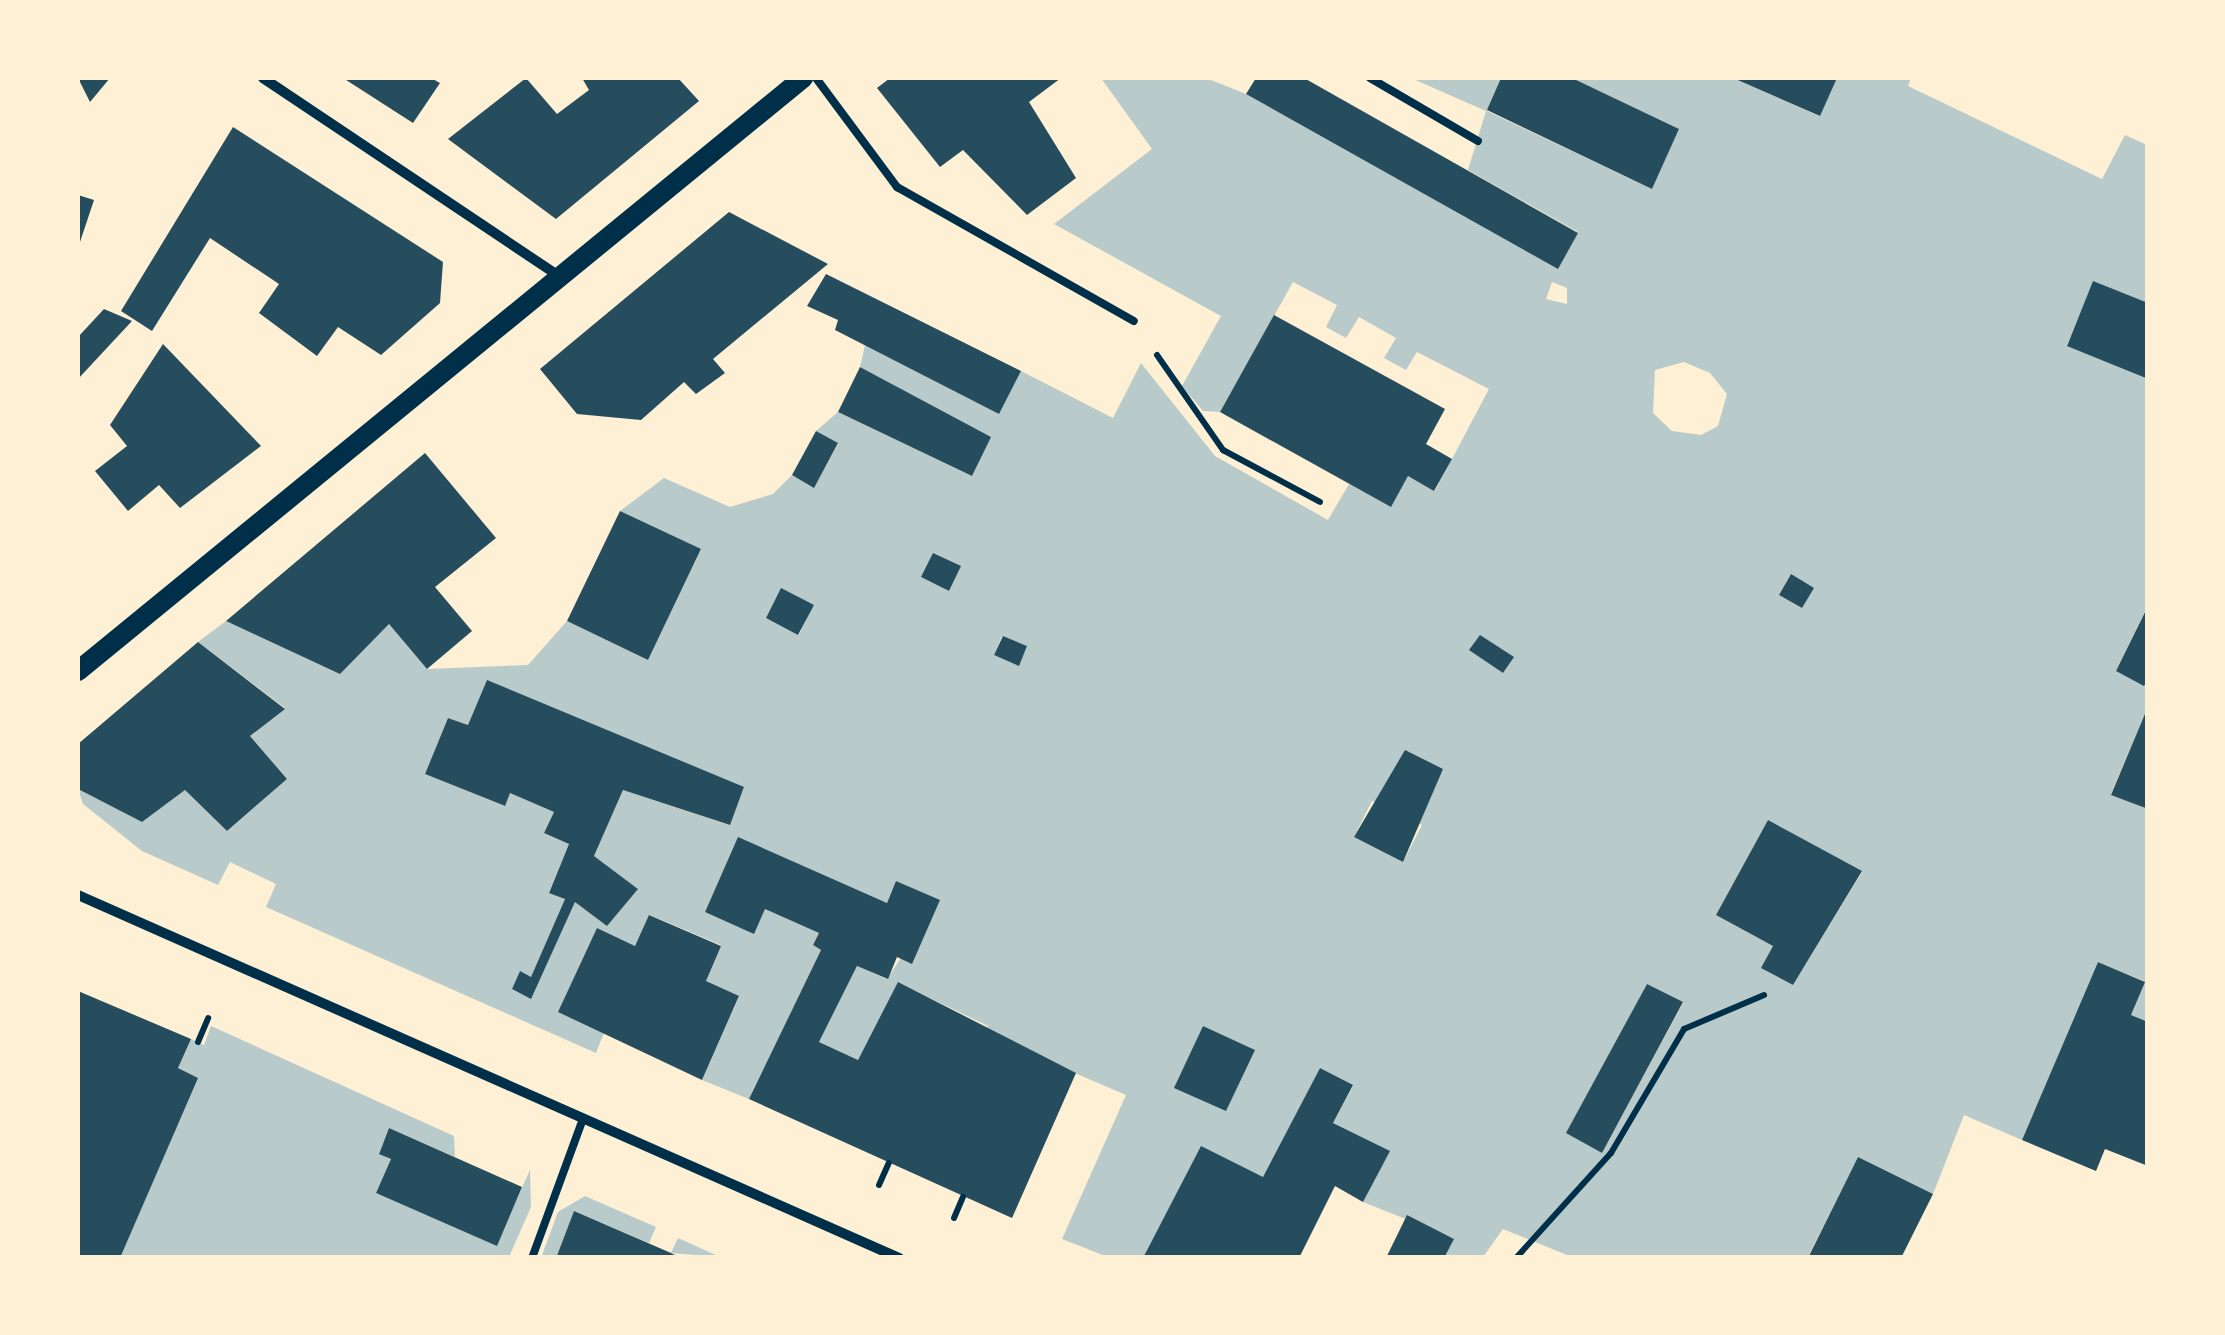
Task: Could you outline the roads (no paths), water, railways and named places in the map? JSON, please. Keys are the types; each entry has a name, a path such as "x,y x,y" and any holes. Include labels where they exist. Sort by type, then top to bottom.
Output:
{"main road":[{"path":"78,671 554,272 802,78"}],"street":[{"path":"271,80 554,272"},
{"path":"78,895 899,1258"}],"lane":[{"path":"816,78 898,187 1134,321"},
{"path":"1370,78 1478,141"},
{"path":"532,1258 583,1119"}]}
